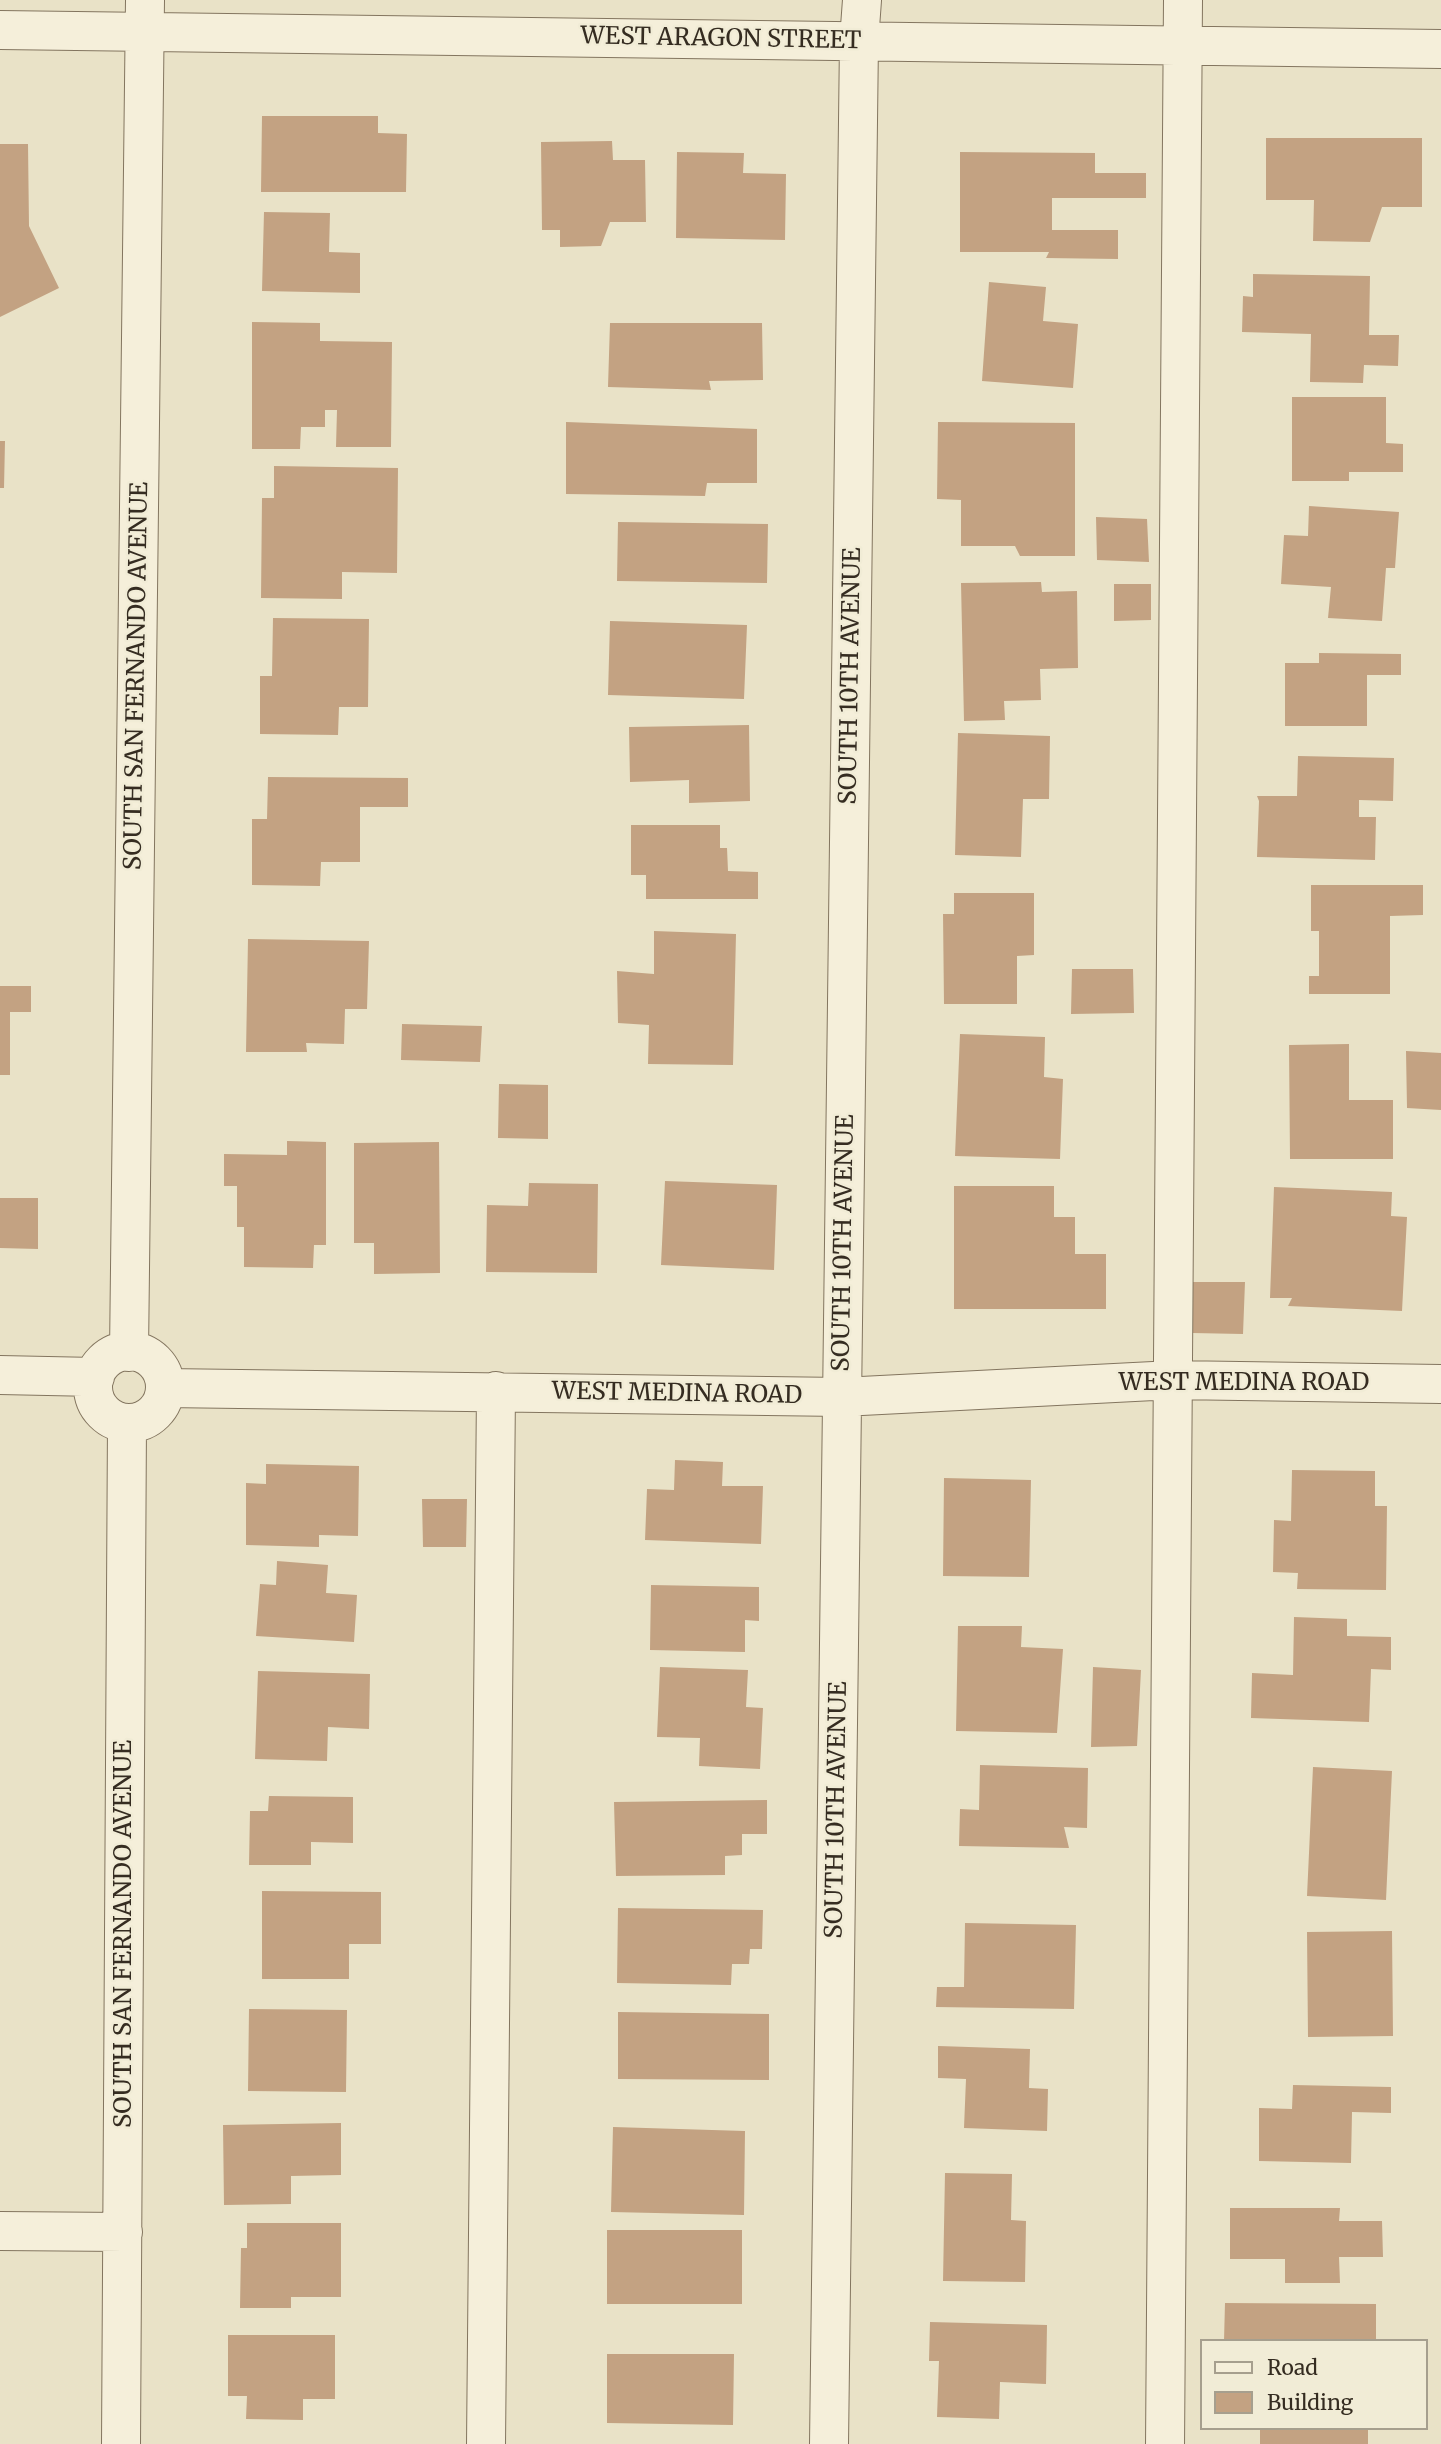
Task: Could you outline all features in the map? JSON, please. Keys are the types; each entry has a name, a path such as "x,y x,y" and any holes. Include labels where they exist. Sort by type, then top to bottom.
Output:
{"street":[{"name":"SOUTH 10TH AVENUE","path":"829,2444 859,41 862,0"},
{"path":"1165,2444 1183,0"},
{"name":"WEST ARAGON STREET","path":"0,30 145,16 859,41 1441,49"},
{"name":"SOUTH SAN FERNANDO AVENUE","path":"129,1352 145,16"},
{"path":"129,1352 140,1353 159,1367 165,1388 163,1400 149,1418 127,1423 115,1420 105,1413 97,1404 94,1392 95,1377 107,1359 129,1352"},
{"path":"0,1375 95,1377"},
{"name":"WEST MEDINA ROAD","path":"165,1388 842,1397 1173,1380 1441,1384"},
{"path":"486,2444 496,1391"},
{"name":"SOUTH SAN FERNANDO AVENUE","path":"121,2444 127,1423"},
{"path":"0,2231 123,2232"}],"building":[{"path":"262,116 378,116 378,133 407,134 406,192 261,192"},
{"path":"1266,138 1422,138 1422,207 1382,207 1370,242 1313,241 1314,200 1266,200"},
{"path":"612,141 613,160 645,160 646,222 610,222 601,246 560,247 560,230 542,230 541,142"},
{"path":"0,144 28,144 29,226 59,288 0,317"},
{"path":"677,152 744,153 743,173 786,174 785,240 676,238"},
{"path":"960,152 1095,153 1095,173 1146,173 1146,198 1052,198 1052,230 1118,230 1118,259 1046,258 1049,252 960,252"},
{"path":"264,212 330,213 329,252 360,253 360,293 262,291"},
{"path":"1253,274 1370,276 1369,335 1399,335 1398,366 1364,365 1363,383 1310,382 1311,334 1242,332 1243,296 1253,297"},
{"path":"989,282 1046,287 1043,321 1078,324 1073,388 982,381"},
{"path":"252,322 320,323 320,341 392,342 391,447 336,447 337,410 325,410 325,427 301,427 300,449 252,449"},
{"path":"610,323 762,323 763,380 709,381 711,390 608,387"},
{"path":"1292,397 1386,397 1386,443 1403,444 1403,472 1349,472 1349,481 1292,481"},
{"path":"566,422 757,429 757,483 707,483 705,496 566,494"},
{"path":"938,422 1075,423 1075,556 1020,556 1015,546 961,546 961,500 937,499"},
{"path":"0,441 5,441 4,488 0,488"},
{"path":"274,466 398,468 397,573 342,572 342,599 261,598 262,498 274,498"},
{"path":"1309,506 1399,512 1395,568 1386,568 1382,621 1328,618 1331,587 1281,584 1284,535 1308,536"},
{"path":"1096,517 1147,519 1149,562 1097,560"},
{"path":"618,522 768,524 767,583 617,581"},
{"path":"1041,582 1042,592 1077,591 1078,668 1040,669 1041,700 1004,701 1005,720 964,721 961,583"},
{"path":"1114,584 1151,584 1151,620 1114,621"},
{"path":"273,618 369,619 368,707 339,707 338,735 260,734 260,676 272,676"},
{"path":"610,621 747,625 744,699 608,695"},
{"path":"1319,653 1401,654 1401,675 1367,675 1367,726 1285,726 1285,663 1319,663"},
{"path":"749,725 750,801 689,803 689,780 630,782 629,727"},
{"path":"958,733 1050,736 1049,799 1023,799 1021,857 955,855"},
{"path":"1298,756 1394,758 1393,801 1359,800 1359,817 1376,817 1375,860 1257,857 1257,796 1297,796"},
{"path":"268,777 408,778 408,807 360,807 360,862 321,862 320,886 252,885 252,819 267,819"},
{"path":"631,825 720,825 720,848 727,848 728,871 758,872 758,899 646,899 646,875 631,875"},
{"path":"1311,885 1423,885 1423,915 1390,916 1390,994 1309,994 1309,976 1319,976 1319,931 1311,931"},
{"path":"954,893 1034,893 1034,955 1017,956 1017,1004 944,1004 943,914 954,914"},
{"path":"654,931 736,934 733,1065 648,1064 649,1025 618,1023 617,971 654,974"},
{"path":"248,939 369,941 367,1009 345,1009 344,1044 306,1043 307,1052 246,1052"},
{"path":"1072,969 1133,969 1134,1013 1071,1014"},
{"path":"0,986 31,986 31,1012 10,1012 10,1075 0,1075"},
{"path":"402,1024 482,1026 480,1062 401,1060"},
{"path":"960,1034 1045,1037 1044,1077 1063,1079 1060,1159 955,1156"},
{"path":"1349,1044 1349,1100 1393,1100 1393,1159 1290,1159 1289,1045"},
{"path":"1406,1051 1441,1053 1441,1110 1407,1108"},
{"path":"499,1084 548,1085 548,1139 498,1138"},
{"path":"287,1141 326,1142 326,1245 314,1245 313,1268 244,1267 244,1227 237,1227 237,1186 224,1186 224,1154 287,1155"},
{"path":"439,1142 440,1273 374,1274 374,1243 354,1243 354,1143"},
{"path":"665,1181 777,1185 774,1270 661,1265"},
{"path":"529,1183 598,1184 597,1273 486,1272 487,1205 528,1206"},
{"path":"954,1186 1054,1186 1054,1217 1075,1217 1075,1254 1106,1254 1106,1309 954,1309"},
{"path":"1274,1187 1392,1192 1391,1216 1407,1217 1402,1311 1288,1306 1292,1298 1270,1298"},
{"path":"0,1198 38,1198 38,1249 0,1248"},
{"path":"1193,1282 1245,1282 1243,1334 1192,1333"},
{"path":"675,1460 723,1462 722,1486 763,1486 761,1544 645,1540 647,1489 674,1490"},
{"path":"266,1464 359,1466 358,1536 319,1535 319,1547 246,1545 246,1483 266,1484"},
{"path":"1292,1470 1375,1471 1375,1506 1387,1506 1386,1590 1297,1589 1298,1573 1273,1572 1274,1520 1291,1521"},
{"path":"944,1478 1031,1480 1029,1577 943,1576"},
{"path":"422,1499 467,1499 466,1547 423,1547"},
{"path":"277,1561 328,1565 326,1593 357,1595 354,1642 256,1636 260,1584 276,1585"},
{"path":"651,1585 759,1587 759,1621 745,1620 745,1652 650,1650"},
{"path":"1294,1617 1347,1619 1347,1636 1391,1637 1391,1670 1371,1669 1369,1722 1251,1718 1252,1673 1293,1675"},
{"path":"958,1626 1022,1626 1021,1647 1063,1649 1057,1733 956,1731"},
{"path":"660,1667 748,1670 746,1707 763,1708 760,1769 699,1766 700,1738 657,1737"},
{"path":"1093,1667 1141,1670 1137,1746 1091,1747"},
{"path":"258,1671 370,1674 369,1729 328,1727 327,1761 255,1759"},
{"path":"980,1765 1088,1768 1087,1828 1064,1827 1069,1848 959,1846 960,1809 979,1810"},
{"path":"1313,1767 1392,1771 1386,1900 1307,1896"},
{"path":"269,1796 353,1797 353,1843 311,1842 311,1865 249,1865 250,1811 268,1811"},
{"path":"767,1800 767,1834 742,1834 742,1855 725,1856 725,1875 616,1876 614,1802"},
{"path":"262,1891 381,1892 381,1944 349,1944 349,1979 262,1979"},
{"path":"618,1908 763,1910 762,1949 750,1949 749,1964 732,1964 731,1985 617,1983"},
{"path":"965,1923 1076,1925 1074,2009 936,2007 937,1987 964,1987"},
{"path":"1392,1931 1393,2036 1308,2037 1307,1932"},
{"path":"249,2009 347,2010 346,2092 248,2091"},
{"path":"618,2012 769,2014 769,2080 618,2079"},
{"path":"938,2046 1030,2049 1029,2088 1048,2089 1047,2131 964,2128 966,2079 938,2078"},
{"path":"1293,2085 1391,2087 1391,2113 1352,2112 1351,2163 1259,2161 1259,2108 1292,2109"},
{"path":"341,2123 341,2175 291,2176 291,2204 224,2205 223,2125"},
{"path":"613,2127 745,2131 744,2215 611,2212"},
{"path":"945,2173 1012,2174 1011,2220 1026,2221 1025,2282 943,2281"},
{"path":"1230,2208 1340,2208 1339,2221 1382,2221 1383,2257 1339,2257 1340,2283 1285,2283 1285,2259 1230,2259"},
{"path":"247,2223 341,2223 341,2297 291,2297 291,2308 240,2308 241,2248 247,2248"},
{"path":"607,2230 742,2230 742,2304 607,2304"},
{"path":"1225,2303 1376,2304 1376,2339 1224,2339"},
{"path":"930,2322 1047,2325 1046,2384 1000,2382 999,2419 937,2417 939,2361 929,2361"},
{"path":"228,2335 335,2335 335,2399 303,2399 303,2420 246,2419 247,2396 228,2396"},
{"path":"607,2354 734,2354 733,2425 607,2423"},
{"path":"1260,2430 1368,2430 1368,2444 1260,2444"}]}
